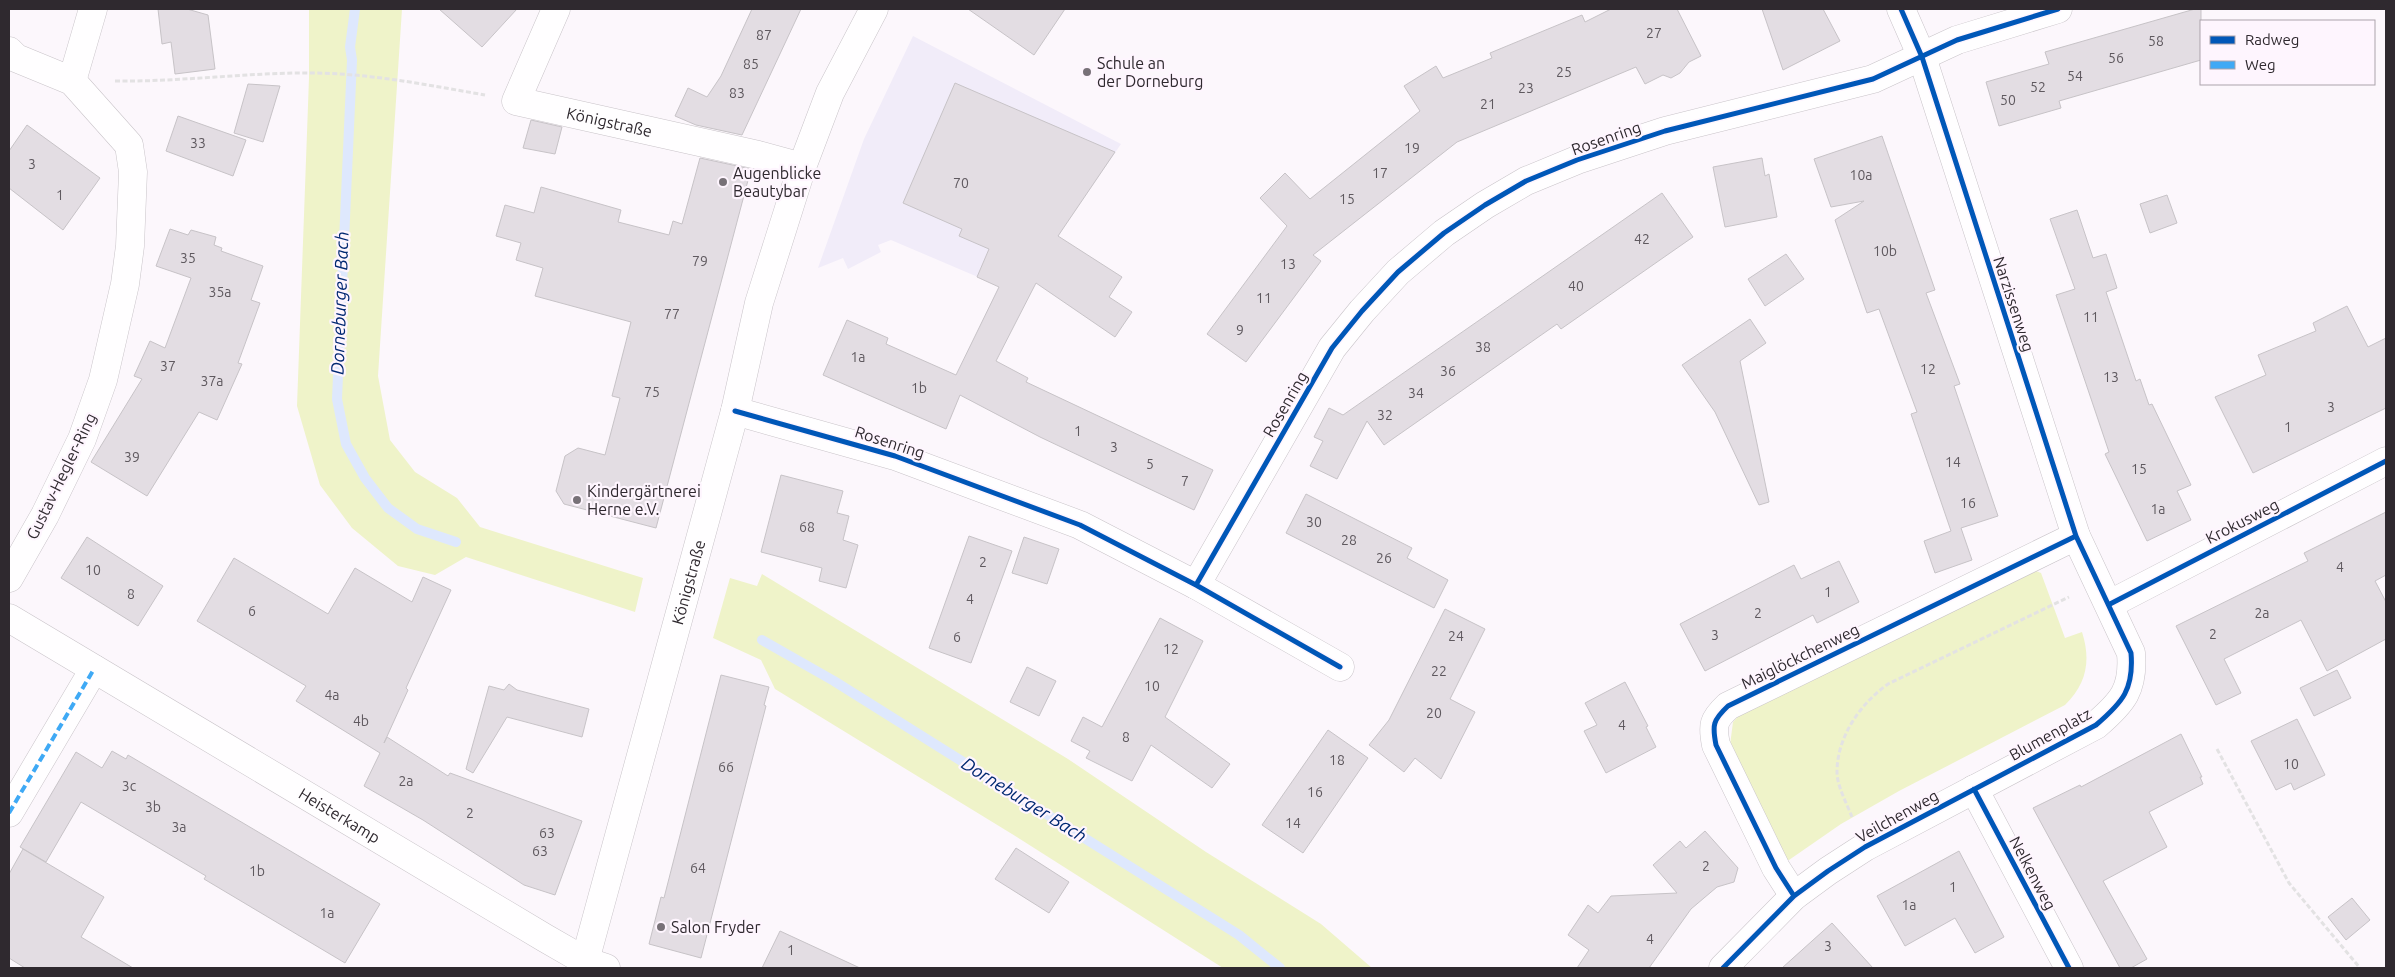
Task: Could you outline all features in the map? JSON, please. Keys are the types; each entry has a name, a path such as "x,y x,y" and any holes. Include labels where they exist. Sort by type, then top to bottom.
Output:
{"street":[{"path":"9,51 16,58 72,81 93,9"},
{"path":"516,101 556,9"},
{"name":"Königstraße","path":"592,966 607,873 735,411 759,303 802,167 830,93 874,9"},
{"name":"Narzissenweg","path":"1901,9 1922,57 2076,536 2104,593"},
{"name":"Rosenring","path":"1196,584 1332,348 1362,310 1398,272 1444,233 1526,181 1577,160 1664,131 1873,78 1957,40 2058,9"},
{"name":"Gustav-Hegler-Ring","path":"9,578 45,515 82,439 103,380 126,275 133,172 130,145 72,81"},
{"name":"Königstraße","path":"516,101 758,155 802,167"},
{"name":"Rosenring","path":"735,411 895,456 957,477 1080,525 1196,584 1340,668"},
{"name":"Krokusweg","path":"2104,593 2386,461"},
{"name":"Maiglöckchenweg","path":"1794,896 1776,868 1716,745 1713,729 1717,717 1728,706 2076,536"},
{"name":"Blumenplatz","path":"1974,789 2096,725 2114,710 2126,692 2133,674 2131,653 2104,593"},
{"name":"Heisterkamp","path":"9,618 592,966"},
{"path":"9,813 94,669"},
{"name":"Veilchenweg","path":"1723,968 1794,896 1828,871 1865,847 1974,789"},
{"name":"Nelkenweg","path":"1974,789 2069,968"}],"path":[{"path":"72,81 158,82 280,73 318,73 381,76 516,101"},
{"path":"1865,847 1846,804 1837,774 1841,746 1860,710 1872,695 1888,684 2104,593"},
{"path":"2217,749 2290,882 2360,968"}],"shaded area":[{"path":"913,36 1121,144 1063,228 1004,345 977,332 999,286 891,240 878,245 881,252 848,269 843,258 818,268 864,139"}],"green space":[{"path":"309,9 402,9 378,376 390,440 415,472 457,498 480,527 643,578 635,612 466,557 435,575 398,566 352,528 320,485 297,406 309,78"},
{"path":"2036,571 2041,573 2065,638 2082,632 2085,642 2085,671 2078,689 2072,697 2065,705 1899,791 1841,824 1789,860 1785,860 1730,745 1733,722 1742,712"},
{"path":"762,574 1068,759 1206,852 1321,924 1372,968 1223,968 1012,834 775,689 761,660 713,638 730,578 757,586"}],"building":[{"path":"158,9 187,9 208,15 215,69 175,74 171,42 162,44"},
{"path":"439,9 517,9 482,47"},
{"path":"752,9 801,9 742,135 696,125 675,116 688,88 707,97 721,76"},
{"path":"968,9 1065,9 1034,55"},
{"path":"1611,9 1677,9 1701,56 1689,62 1680,73 1671,78 1663,75 1645,84 1636,67 1457,142 1313,255 1321,261 1246,362 1207,334 1287,226 1260,198 1285,173 1310,199 1420,111 1404,86 1436,66 1443,78 1492,58 1490,53 1582,15 1585,22"},
{"path":"1762,9 1823,9 1840,41 1783,70"},
{"path":"2195,9 2201,9 2200,60 2059,101 2061,108 1999,126 1986,82 2049,64 2045,52"},
{"path":"955,83 1115,152 1058,236 1122,277 1109,297 1132,312 1115,337 1036,283 996,361 1028,378 1026,382 1213,470 1194,510 1040,437 960,395 946,429 823,375 847,320 888,338 886,344 956,375 999,287 977,277 989,249 959,236 962,229 903,203"},
{"path":"248,84 280,86 263,142 234,133"},
{"path":"178,116 246,140 233,176 166,151"},
{"path":"531,120 562,127 555,154 523,148"},
{"path":"27,125 100,178 63,230 9,188 9,151"},
{"path":"1882,136 1935,290 1926,293 1960,384 1954,386 1998,516 1961,528 1972,560 1935,573 1924,541 1951,531 1911,414 1917,412 1879,309 1867,313 1835,220 1864,201 1831,207 1814,159"},
{"path":"700,158 751,169 656,528 564,504 556,491 565,456 578,448 605,455 620,398 612,396 631,322 535,296 543,268 516,260 521,243 496,236 505,205 534,213 541,187 621,210 618,222 669,235 673,221 682,224"},
{"path":"1762,158 1765,176 1769,174 1777,217 1725,227 1713,167"},
{"path":"1662,193 1693,237 1561,329 1557,324 1384,445 1367,421 1337,479 1310,466 1323,441 1314,437 1329,408 1343,415"},
{"path":"2167,195 2177,223 2150,233 2140,204"},
{"path":"2077,210 2093,258 2106,254 2117,288 2106,292 2136,381 2140,379 2149,405 2152,404 2191,485 2177,491 2191,520 2147,541 2105,454 2109,452 2056,295 2075,289 2050,219"},
{"path":"170,229 188,235 191,230 216,237 214,245 222,248 221,251 263,266 251,300 260,303 238,363 242,364 217,420 199,412 147,496 91,462 142,379 134,376 150,341 165,348 191,278 156,266"},
{"path":"1786,254 1804,279 1765,306 1748,279"},
{"path":"2347,306 2368,347 2386,338 2386,408 2253,473 2215,397 2266,375 2258,355 2316,331 2313,323"},
{"path":"1750,319 1766,343 1740,361 1769,502 1759,505 1715,412 1682,365"},
{"path":"781,475 843,491 837,513 849,516 843,540 858,545 846,588 819,581 822,568 761,552"},
{"path":"1306,494 1412,548 1407,558 1448,580 1434,608 1286,533"},
{"path":"2386,512 2386,575 2375,581 2386,602 2386,639 2327,671 2301,620 2224,659 2241,693 2216,705 2176,626 2308,561 2304,553"},
{"path":"969,536 1012,551 971,663 929,648"},
{"path":"87,537 163,586 138,626 61,578"},
{"path":"1024,537 1059,549 1047,584 1012,573"},
{"path":"234,558 328,614 355,568 412,602 423,577 451,590 406,688 408,690 384,743 387,737 448,776 450,773 582,821 555,895 524,885 423,820 364,786 380,753 296,701 306,686 197,621"},
{"path":"1839,561 1859,602 1817,623 1813,615 1705,671 1680,624 1794,565 1801,579"},
{"path":"1445,609 1485,629 1450,699 1475,712 1441,779 1415,758 1404,772 1369,745 1389,720"},
{"path":"1160,618 1203,641 1165,717 1230,764 1212,788 1151,745 1132,781 1086,758 1090,751 1071,741 1083,717 1102,727"},
{"path":"1027,667 1056,681 1039,716 1010,702"},
{"path":"2337,670 2351,698 2314,716 2300,688"},
{"path":"721,675 769,687 764,705 766,706 701,958 649,944 661,897 664,898"},
{"path":"1625,682 1648,726 1646,727 1656,747 1606,773 1584,731 1597,725 1585,703"},
{"path":"509,684 517,690 589,709 582,737 507,717 473,773 466,769 489,686 504,690"},
{"path":"2297,719 2325,775 2294,790 2291,783 2276,790 2251,741"},
{"path":"1328,730 1368,758 1303,853 1262,825"},
{"path":"2181,734 2202,777 2200,777 2203,784 2149,812 2167,847 2103,881 2147,959 2131,968 2120,968 2033,808 2080,785 2081,787"},
{"path":"112,751 126,759 128,755 380,904 345,963 204,879 206,876 81,802 46,862 20,847 76,752 102,768"},
{"path":"1705,831 1738,868 1734,882 1717,887 1691,909 1649,968 1577,968 1589,950 1568,935 1588,905 1598,913 1611,896 1677,893 1653,865 1680,841 1686,848"},
{"path":"1016,848 1069,882 1049,913 995,879"},
{"path":"23,849 104,897 81,937 133,968 25,968 9,958 9,874"},
{"path":"1959,851 2004,937 1975,953 1955,918 1905,946 1877,896"},
{"path":"2352,898 2370,920 2346,940 2328,917"},
{"path":"1832,923 1873,968 1782,968"},
{"path":"780,931 860,968 762,968"}],"waterway":[{"name":"Dorneburger Bach","path":"355,9 350,47 352,60 337,399 346,444 365,478 388,508 417,529 456,542"},
{"name":"Dorneburger Bach","path":"762,640 834,681 1239,935 1280,968"}],"marked path":[{"path":"9,813 94,669"}],"cycle path":[{"path":"1723,968 1794,896 1828,871 1865,847 2096,725 2120,702 2131,676 2131,653 2076,536 1922,57 1901,9"},
{"path":"1196,585 1332,348 1362,311 1398,272 1444,233 1485,205 1526,181 1577,160 1665,131 1873,79 1957,40 2058,9"},
{"path":"735,411 895,456 1080,525 1196,585 1340,667"},
{"path":"2110,604 2386,461"},
{"path":"1794,896 1776,868 1716,745 1714,728 1719,715 1728,706 2076,536"},
{"path":"1974,789 2069,968"}],"place":[{"name":"Schule an der Dorneburg","path":"1087,72"},
{"name":"Augenblicke Beautybar","path":"723,182"},
{"name":"Kindergärtnerei Herne e.V.","path":"577,500"},
{"name":"Salon Fryder","path":"661,927"}]}
